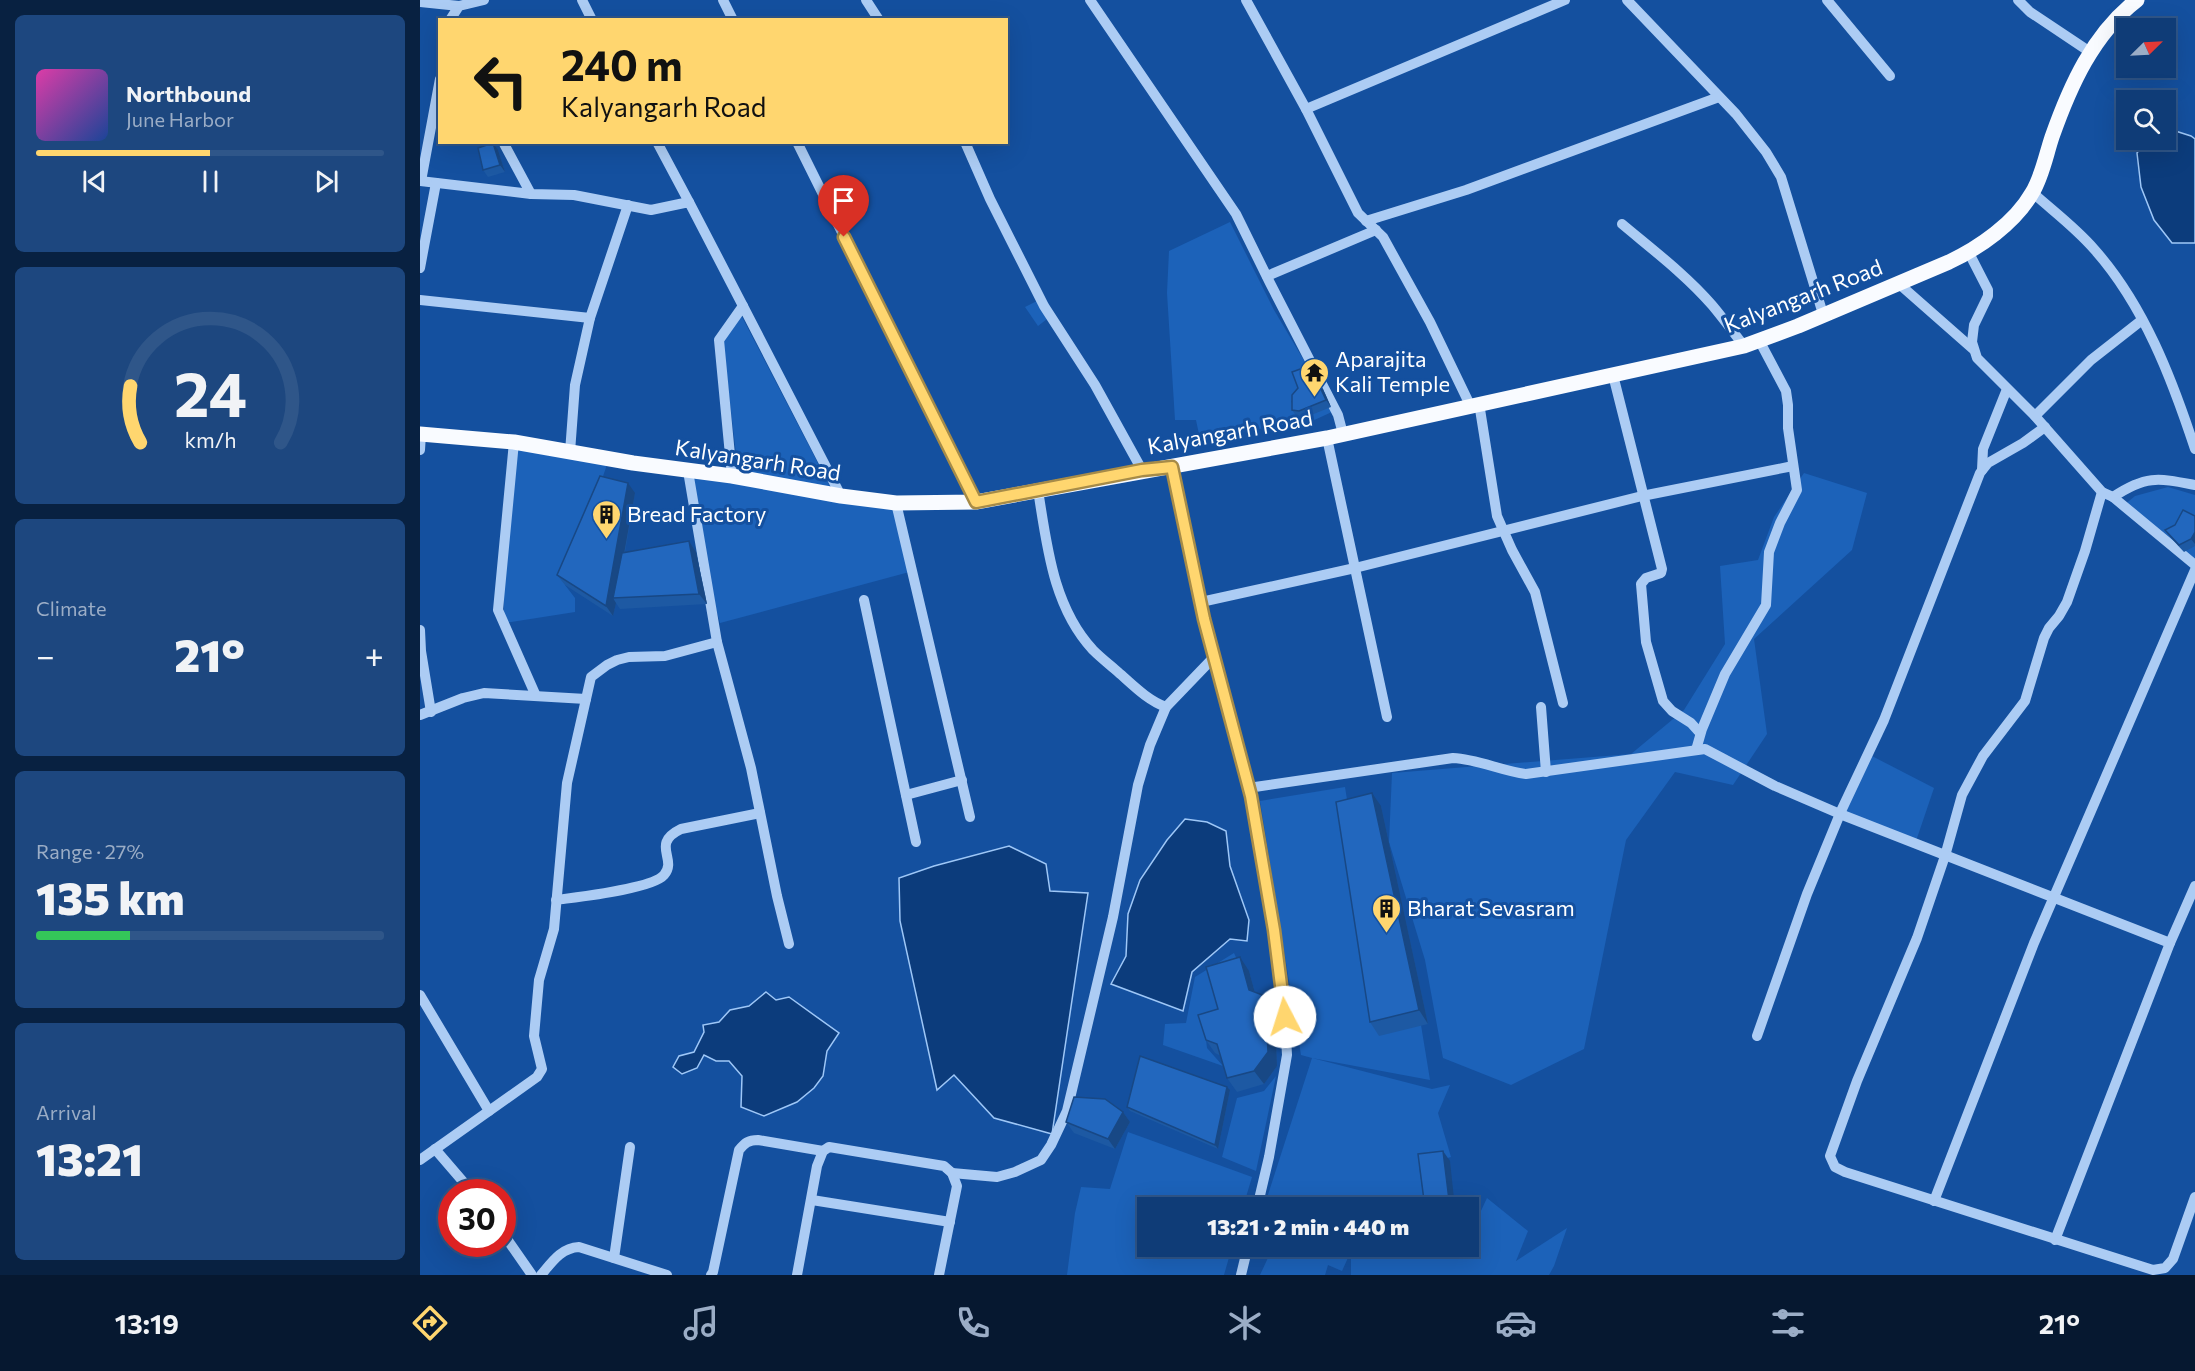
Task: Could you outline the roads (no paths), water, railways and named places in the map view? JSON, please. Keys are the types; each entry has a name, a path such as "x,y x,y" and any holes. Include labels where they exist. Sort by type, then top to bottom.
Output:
{"main road":[{"name":"Kalyangarh Road","path":"420,434 514,442 896,503 976,502 1327,438 1744,346 1969,253 1989,239 2018,212 2033,193 2054,133 2085,59 2109,26 2137,0"}],"street":[{"path":"420,2 459,6 484,0"},
{"path":"582,0 591,18"},
{"path":"723,0 732,18"},
{"path":"867,0 878,18"},
{"path":"1090,0 1236,214 1338,415 1343,434"},
{"path":"1246,0 1306,109 1358,213 1383,237 1474,404 1497,516 1535,592 1563,703"},
{"path":"1306,109 1564,0"},
{"path":"1627,0 1719,97 1766,152 1781,177 1823,314"},
{"path":"1827,0 1890,76"},
{"path":"2018,0 2031,12 2090,52"},
{"path":"451,18 459,6"},
{"path":"438,90 421,181 531,194 574,195 651,210 689,202"},
{"path":"1366,221 1466,190 1719,97"},
{"path":"504,144 531,194"},
{"path":"658,144 841,496"},
{"path":"798,144 976,502"},
{"path":"966,144 990,199 1044,306 1095,385 1142,470"},
{"path":"420,268 436,183"},
{"path":"2033,193 2093,248 2121,283 2151,334 2195,449"},
{"path":"570,452 575,385 590,318 628,205"},
{"path":"1622,224 1698,291 1713,306 1744,346"},
{"path":"1267,276 1376,230"},
{"path":"1969,253 1988,290 1988,296 1974,325 1973,349"},
{"path":"1898,283 1973,349 1977,358 2035,416 2102,492 2113,497 2195,565"},
{"path":"420,300 590,318"},
{"path":"732,477 719,340 743,306"},
{"path":"2035,416 2091,360 2142,320"},
{"path":"1696,750 1700,733 1725,675 1766,605 1769,552 1780,523 1797,490 1788,428 1786,391 1759,340"},
{"path":"1613,375 1662,569 1661,573 1646,578 1641,584 1646,642 1663,700 1672,711 1700,733"},
{"path":"1757,1036 1807,894 1840,814 1884,720 1982,470 1983,449 2007,389"},
{"path":"1982,470 1988,463 2024,443 2045,427"},
{"path":"420,434 420,450"},
{"path":"1327,438 1387,717"},
{"path":"514,442 498,609 536,696"},
{"path":"1201,602 1355,567 1642,496 1793,466"},
{"path":"1172,467 1201,602 1248,788 1284,999 1287,1054 1260,1197"},
{"path":"688,471 717,642 751,768 789,944"},
{"path":"2113,497 2130,486 2148,480 2165,478 2195,485"},
{"path":"1038,490 1058,592 1074,624 1093,650 1138,689 1156,703 1166,707"},
{"path":"2102,492 2067,602 2044,638 2025,701 1983,756 1962,795 1945,856 1917,939 1857,1081 1830,1156 1835,1167 1845,1172 2154,1270 2165,1268 2173,1259 2195,1197"},
{"path":"896,503 970,817"},
{"path":"1934,1201 2053,898 2195,570"},
{"path":"864,600 916,842"},
{"path":"420,630 426,713 463,698 484,693 586,699"},
{"path":"420,1160 537,1077 542,1069 534,1036 539,980 554,929 567,783 591,677 607,664 617,660 629,657 665,656 717,642"},
{"path":"952,1173 997,1177 1015,1172 1041,1160 1051,1145 1067,1111 1113,916 1138,785 1150,745 1166,707 1215,656"},
{"path":"1542,707 1546,772"},
{"path":"1248,788 1453,758 1473,760 1511,772 1526,774 1705,748 1775,786 1840,814 2170,943"},
{"path":"906,795 962,780"},
{"path":"556,900 657,881 665,874 668,867 665,845 672,833 681,829 760,813"},
{"path":"2055,1240 2170,943 2195,886"},
{"path":"420,995 489,1111"},
{"path":"711,1275 738,1150 744,1143 758,1140 823,1151"},
{"path":"614,1258 630,1146"},
{"path":"797,1275 817,1166 823,1151 829,1147 944,1166 952,1173 957,1186 939,1275"},
{"path":"435,1149 461,1179"},
{"path":"812,1200 950,1222"},
{"path":"541,1275 557,1256 570,1248 579,1247 667,1275"},
{"path":"516,1252 532,1275"},
{"path":"1241,1275 1245,1257"}],"place":[{"name":"Aparajita Kali Temple","path":"1314,398"},
{"name":"Bread Factory","path":"606,540"},
{"name":"Bharat Sevasram","path":"1386,934"}]}
